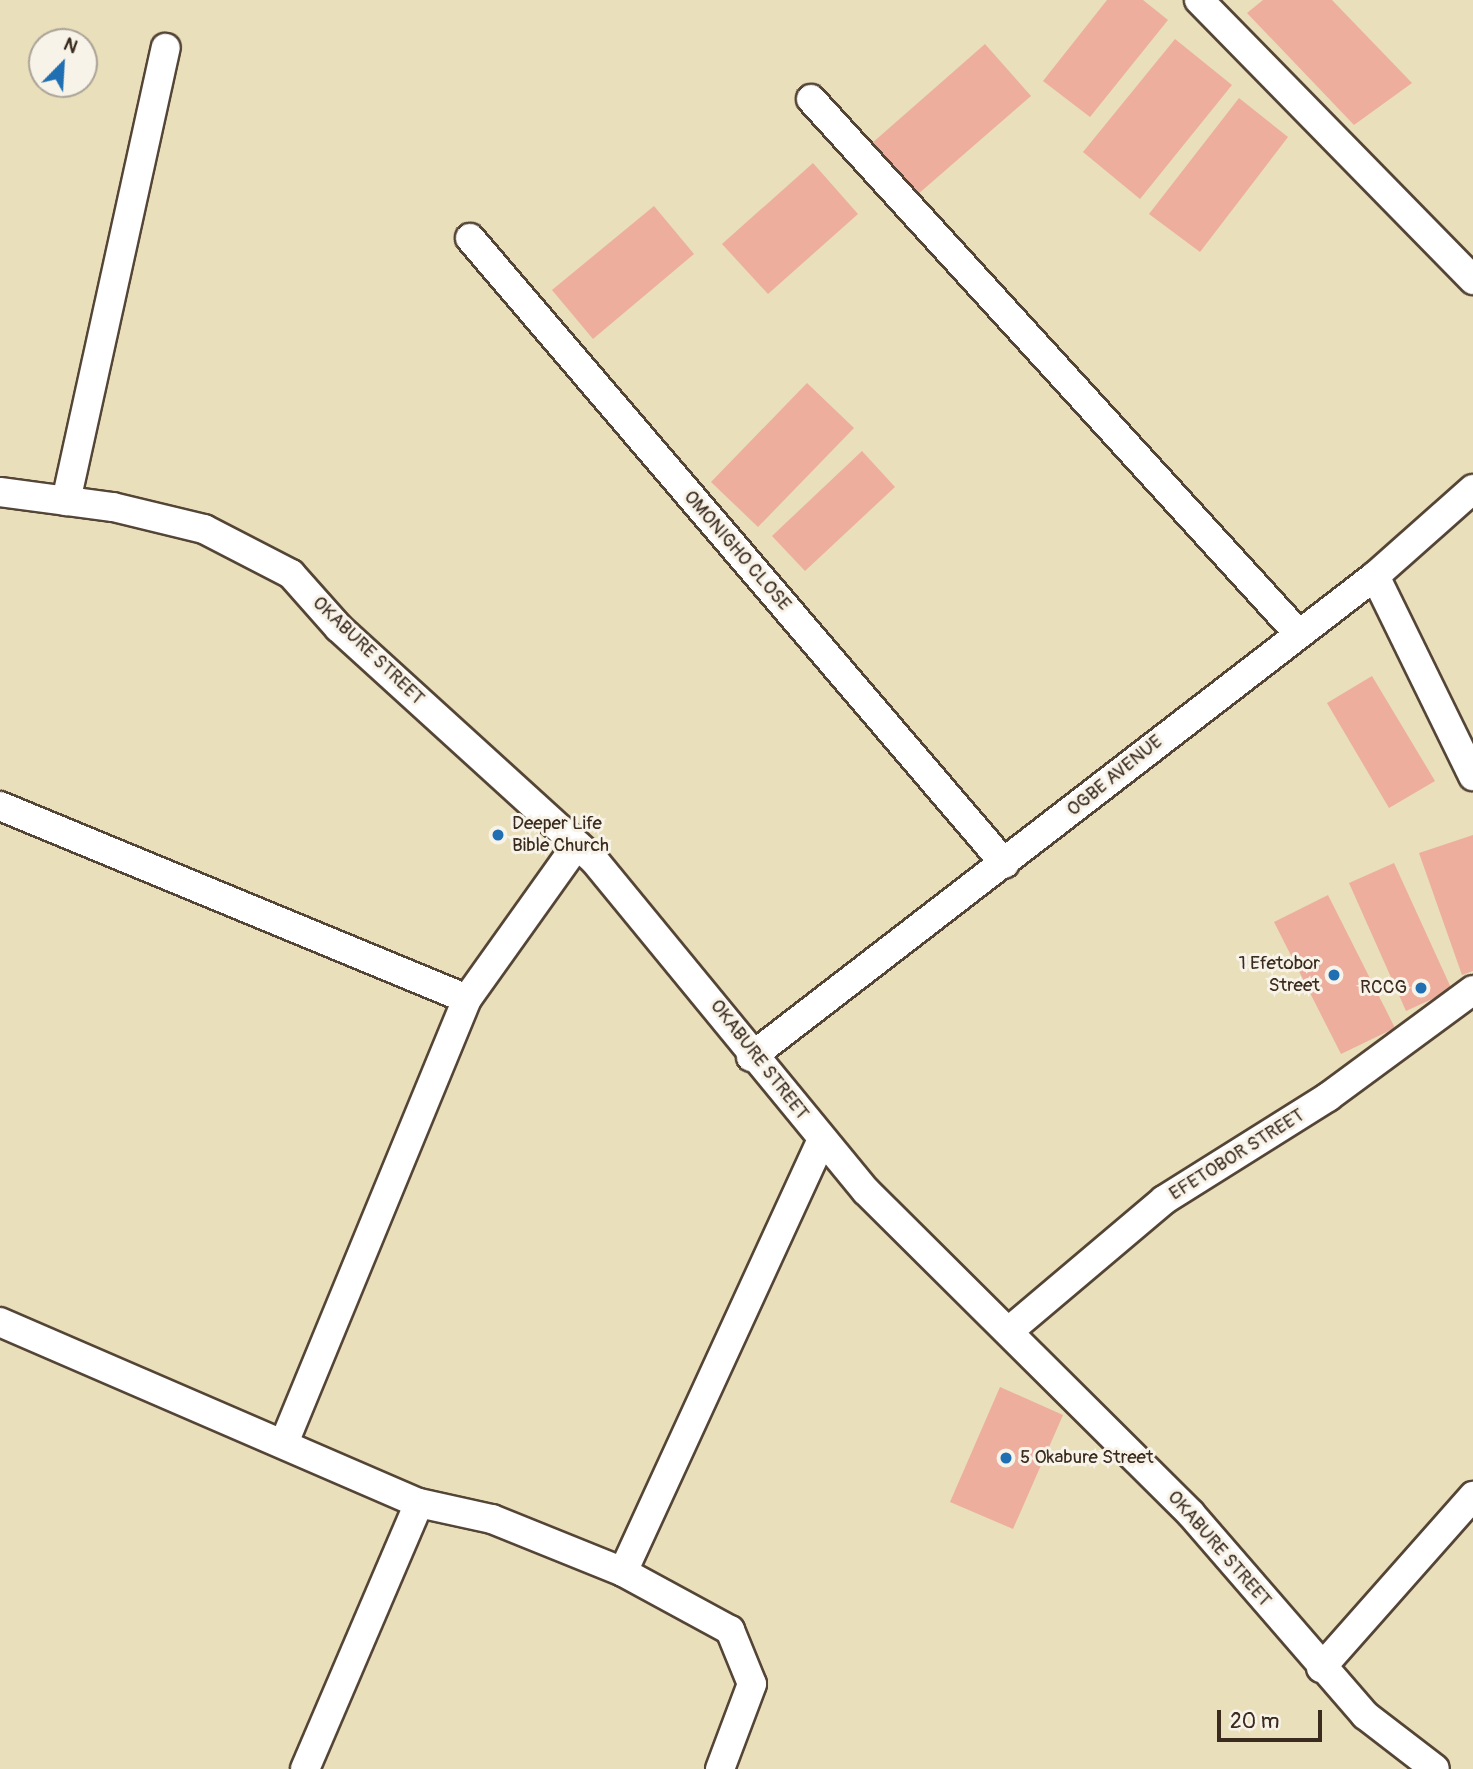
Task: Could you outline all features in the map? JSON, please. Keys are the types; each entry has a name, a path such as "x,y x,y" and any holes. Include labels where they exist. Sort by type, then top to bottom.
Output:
{"street":[{"path":"1199,0 1473,279"},
{"path":"66,501 166,48"},
{"path":"811,99 1297,632"},
{"name":"OMONIGHO CLOSE","path":"470,238 1005,864"},
{"name":"OGBE AVENUE","path":"751,1057 1005,864 1297,632 1375,576 1473,489"},
{"name":"OKABURE STREET","path":"0,492 66,501 204,529 291,574 339,628 577,845 690,971 751,1057 866,1191 1191,1514 1321,1668 1365,1715 1435,1769"},
{"path":"1375,576 1473,776"},
{"path":"0,806 467,999"},
{"path":"284,1443 467,999 577,845"},
{"name":"EFETOBOR STREET","path":"1009,1331 1164,1200 1328,1097 1473,990"},
{"path":"623,1572 822,1139"},
{"path":"0,1322 419,1503 492,1519 623,1572 730,1630 743,1653 752,1684 747,1710 720,1769"},
{"path":"1321,1668 1473,1496"},
{"path":"305,1769 419,1503"}],"building":[{"path":"1107,0 1143,0 1168,20 1090,117 1043,81"},
{"path":"1263,0 1332,0 1412,83 1354,125 1247,13"},
{"path":"1175,39 1232,85 1140,199 1083,152"},
{"path":"985,44 1031,96 917,195 871,144"},
{"path":"1239,98 1288,137 1200,252 1149,214"},
{"path":"813,163 858,214 768,294 722,244"},
{"path":"654,206 694,254 593,339 552,290"},
{"path":"807,383 854,428 758,527 711,482"},
{"path":"862,451 895,487 805,571 772,536"},
{"path":"1372,676 1435,781 1389,808 1327,703"},
{"path":"1473,835 1473,971 1462,975 1419,853"},
{"path":"1394,863 1452,990 1406,1011 1349,883"},
{"name":"1 Efetobor Street","path":"1328,895 1395,1028 1341,1054 1274,922"},
{"name":"5 Okabure Street","path":"1000,1387 1063,1415 1013,1529 950,1502"}],"place":[{"name":"Deeper Life Bible Church","path":"498,835"},
{"name":"1 Efetobor Street","path":"1334,975"},
{"name":"RCCG","path":"1421,988"},
{"name":"5 Okabure Street","path":"1006,1458"}]}
